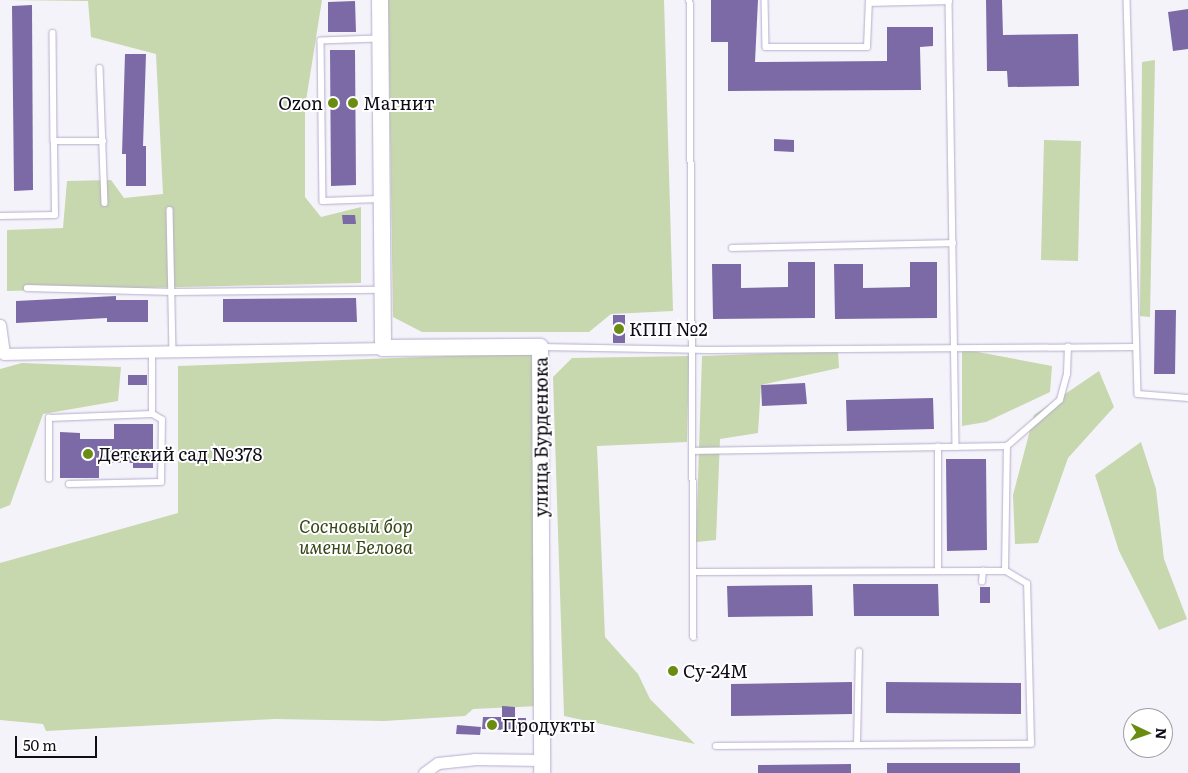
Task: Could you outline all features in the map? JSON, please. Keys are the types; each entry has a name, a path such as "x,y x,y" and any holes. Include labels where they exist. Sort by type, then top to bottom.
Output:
{"street":[{"path":"0,325 2,355 384,348 380,0"},
{"name":"улица Бурденюка","path":"384,348 540,347 542,767"},
{"path":"424,773 438,763 447,762 542,767"}],"lane":[{"path":"690,0 694,637"},
{"path":"765,0 766,47 867,47 869,2 949,1 956,447"},
{"path":"1127,0 1138,394 1188,398"},
{"path":"0,216 55,216 53,33"},
{"path":"380,39 321,41 323,201 382,199"},
{"path":"100,68 105,203"},
{"path":"54,141 103,141"},
{"path":"170,210 173,351"},
{"path":"732,248 953,243"},
{"path":"27,288 173,292 383,290"},
{"path":"540,347 691,349 1136,347"},
{"path":"692,451 1007,446 1060,400 1067,374 1068,347"},
{"path":"152,352 152,414"},
{"path":"48,480 49,418 152,414 162,420 161,482 69,484"},
{"path":"1005,571 1007,446"},
{"path":"938,447 938,571"},
{"path":"982,582 983,571"},
{"path":"694,572 1005,571 1027,584 1031,744 716,746"},
{"path":"857,745 859,652"}],"green space":[{"path":"5,0 322,0 305,107 305,197 321,217 361,207 361,283 7,291 7,230 63,228 67,181 111,180 124,198 163,194 156,54 91,37 88,1"},
{"path":"388,0 664,0 673,311 611,314 589,332 422,332 393,317"},
{"path":"1155,60 1150,317 1140,316 1142,62"},
{"path":"1044,140 1081,141 1078,261 1041,260"},
{"path":"962,349 1052,366 1050,392 986,422 962,426"},
{"path":"838,351 839,368 761,385 758,433 720,439 716,540 696,542 702,356"},
{"name":"Сосновый бор имени Белова","path":"533,353 538,706 473,709 465,716 384,721 275,719 46,731 43,724 0,720 0,563 178,513 178,366"},
{"path":"689,356 687,442 597,446 605,637 638,674 650,699 695,744 564,716 553,377 572,358"},
{"path":"22,363 121,367 118,401 43,414 10,505 0,509 0,369"},
{"path":"1099,371 1114,407 1068,458 1038,543 1015,544 1013,495 1034,415"},
{"path":"1141,442 1156,489 1164,559 1187,619 1159,630 1119,551 1095,475"}],"building":[{"path":"711,0 758,0 755,62 887,61 887,27 933,27 933,46 920,47 921,90 728,91 728,42 711,42"},
{"path":"986,0 1002,0 1003,35 1078,34 1079,86 1008,87 1007,71 987,71"},
{"path":"355,1 356,32 328,32 328,2"},
{"path":"32,5 33,190 14,191 12,6"},
{"path":"1188,9 1188,49 1173,51 1168,12"},
{"path":"330,50 355,50 356,185 331,186"},
{"path":"125,54 146,54 143,146 146,146 146,186 126,186 126,154 122,154"},
{"path":"774,139 794,140 794,152 774,151"},
{"path":"342,215 355,215 356,224 343,224"},
{"path":"788,262 815,262 815,318 713,319 712,264 741,264 741,288 788,287"},
{"path":"910,262 937,262 937,318 835,319 834,264 863,264 863,288 910,287"},
{"path":"116,296 116,300 148,300 148,322 107,322 107,318 16,323 16,301"},
{"path":"356,298 357,322 223,322 223,299"},
{"path":"1155,310 1176,310 1175,374 1154,374"},
{"name":"КПП №2","path":"613,315 625,315 625,343 613,343"},
{"path":"128,375 147,375 147,385 128,385"},
{"path":"805,383 807,404 762,406 761,385"},
{"path":"933,398 934,429 847,431 846,400"},
{"path":"114,424 153,424 153,468 133,468 133,463 99,462 99,478 60,478 60,432 80,433 80,439 114,439"},
{"path":"946,459 986,459 987,550 947,551"},
{"path":"853,584 938,584 939,616 854,616"},
{"path":"812,585 813,616 728,617 727,586"},
{"path":"980,587 990,587 990,603 980,603"},
{"path":"852,682 852,714 731,716 731,684"},
{"path":"886,682 1021,683 1021,714 886,713"},
{"path":"502,706 515,707 515,718 526,718 526,731 482,729 483,717 502,717"},
{"path":"457,725 481,727 480,735 456,734"},
{"path":"887,763 1020,763 1020,773 887,773"},
{"path":"851,764 851,773 758,773 758,765"}],"place":[{"name":"Ozon","path":"333,103"},
{"name":"Магнит","path":"353,103"},
{"name":"КПП №2","path":"619,329"},
{"name":"Детский сад №378","path":"88,454"},
{"name":"Су-24М","path":"673,671"},
{"name":"Продукты","path":"492,725"}]}
